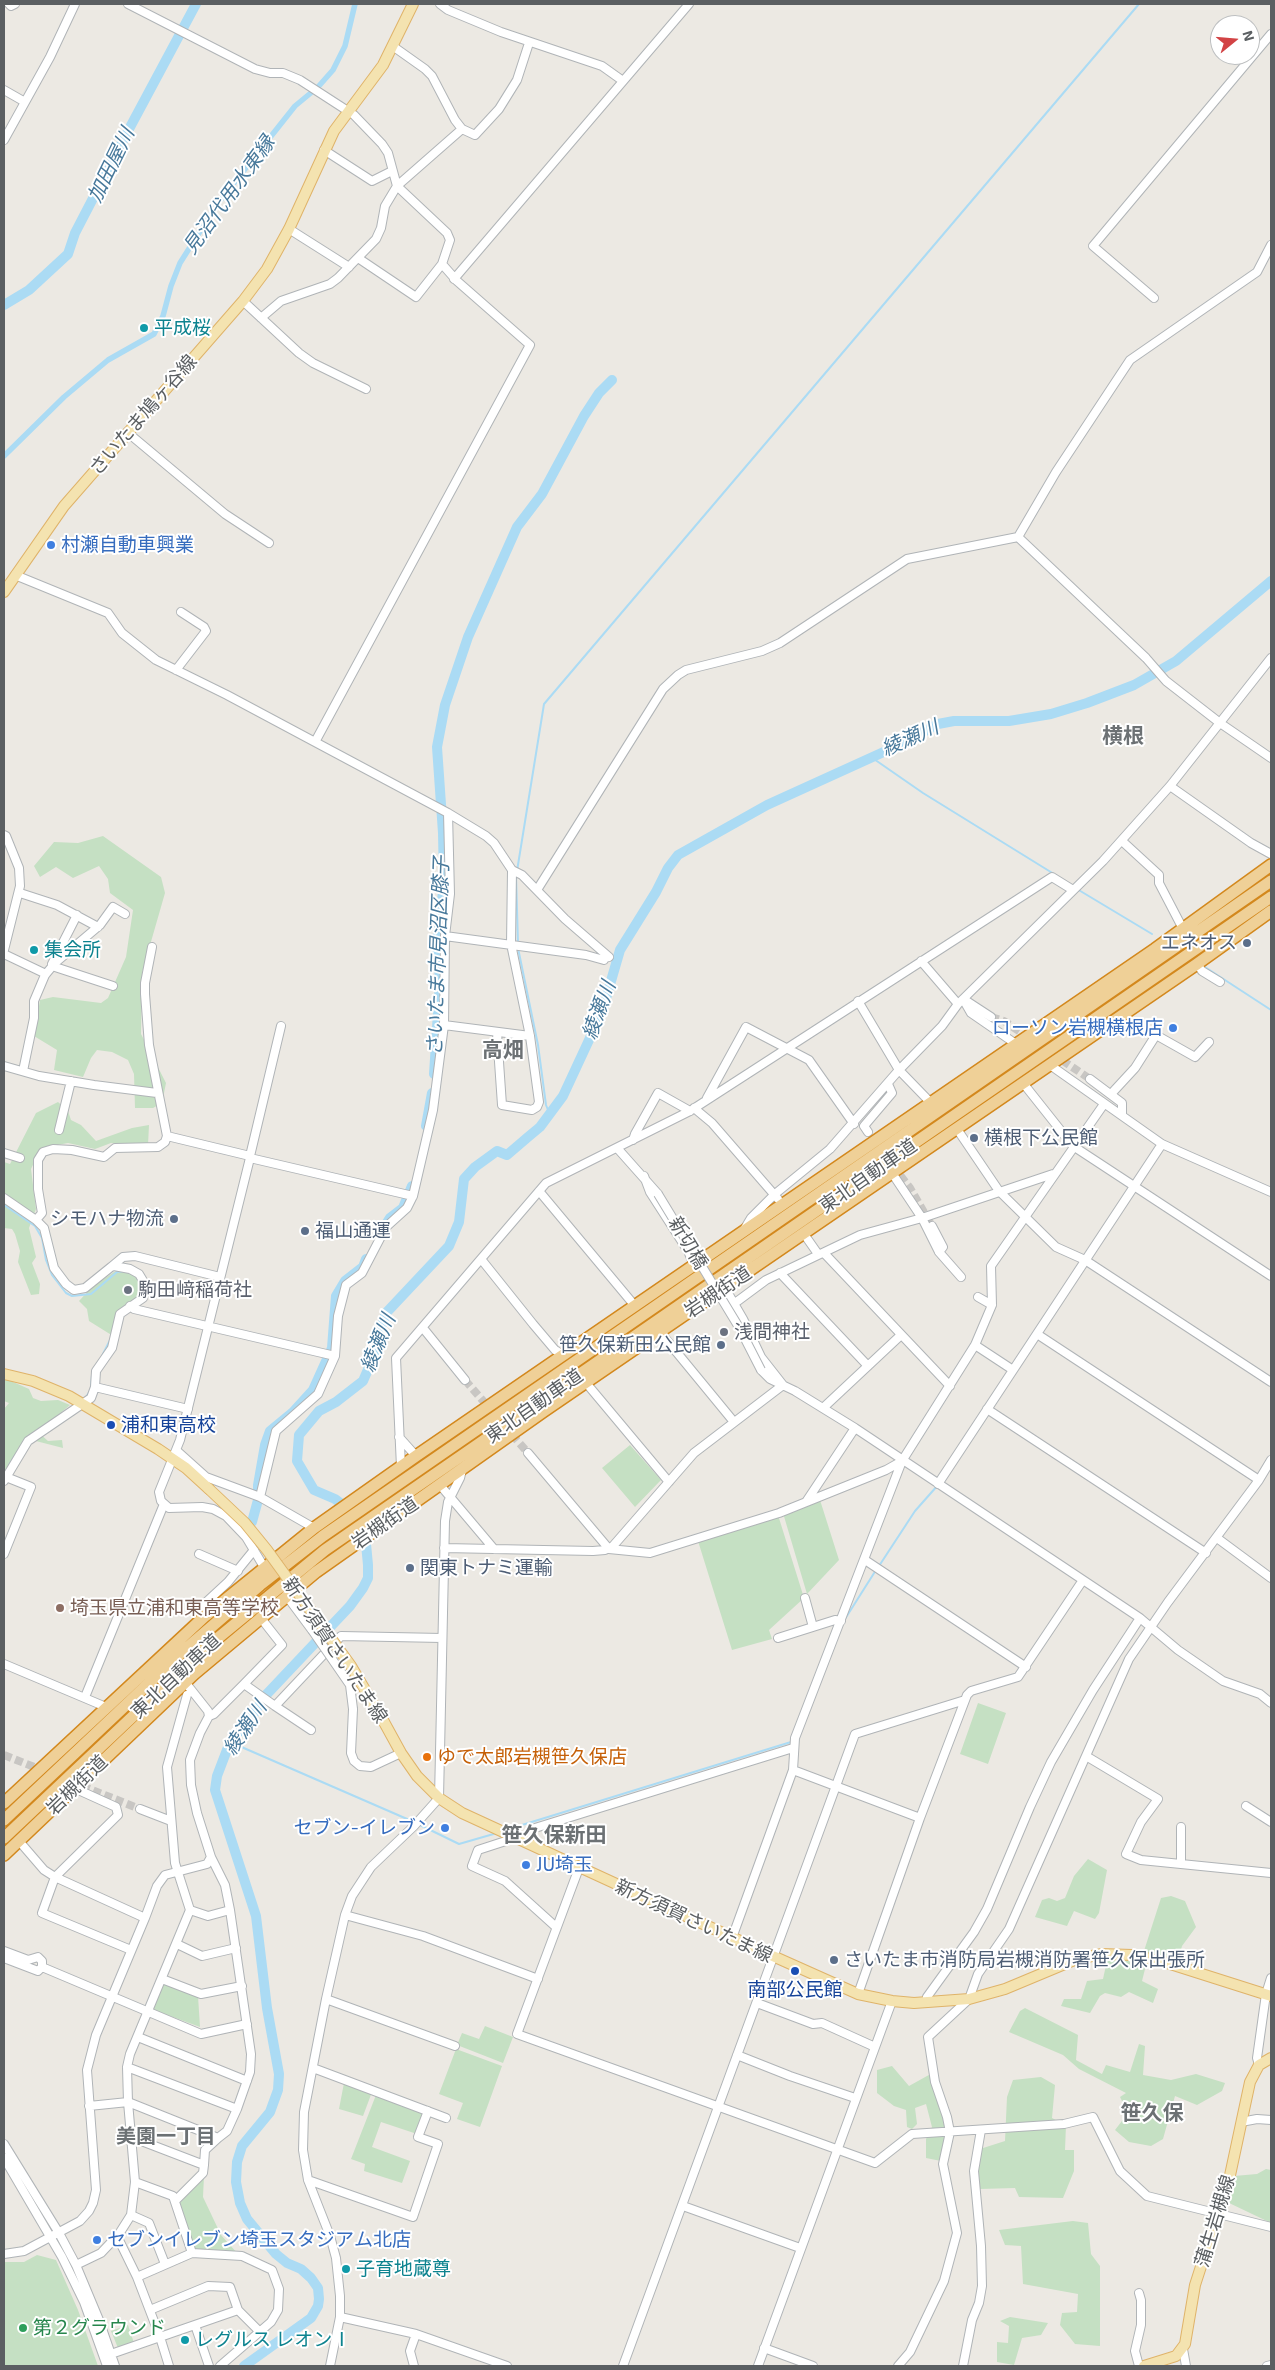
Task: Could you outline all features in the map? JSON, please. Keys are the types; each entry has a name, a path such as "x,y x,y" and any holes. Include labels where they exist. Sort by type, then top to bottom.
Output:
{"highway":[{"name":"岩槻街道","path":"4,1803 204,1616 264,1567 320,1529 363,1493 1183,929 1271,865"},
{"name":"東北自動車道","path":"4,1820 320,1529 368,1504 1271,882"},
{"name":"東北自動車道","path":"4,1838 201,1652 325,1550 1271,897"},
{"name":"岩槻街道","path":"4,1855 185,1682 286,1595 316,1572 660,1332 1197,964 1271,911"}],"main road":[{"name":"さいたま鳩ヶ谷線","path":"4,592 64,506 242,301 267,269 289,229 324,150 348,111 377,74 394,47 414,4"},
{"name":"新方須賀さいたま線","path":"4,1374 44,1384 175,1455 245,1523 268,1550 351,1666 401,1753 417,1776 439,1798 462,1813 858,1994 892,2001 926,2003 969,1999 1005,1989 1076,1959 1102,1954 1132,1955 1164,1962 1269,1995"},
{"path":"1259,2065 1271,2058"},
{"name":"蒲生岩槻線","path":"1183,2349 1199,2272 1219,2213 1250,2082 1259,2065"},
{"path":"1144,2366 1172,2358 1183,2349"}],"street":[{"path":"9,4 11,6 15,4"},
{"path":"4,140 60,38 75,4"},
{"path":"128,4 255,69 292,76 348,111 382,144 388,153 397,186 450,236 442,264 416,297 358,258"},
{"path":"440,4 448,10 529,43 602,66 623,81"},
{"path":"454,279 689,4"},
{"path":"1154,298 1093,246 1271,34"},
{"path":"394,47 432,76 446,105 462,129 475,135 488,122 517,80 529,43"},
{"path":"4,90 25,102"},
{"path":"261,318 281,301 330,284 349,268 379,234 385,206 397,186 462,129"},
{"path":"324,150 372,181 392,172"},
{"path":"289,229 349,268"},
{"path":"537,890 663,689 678,675 686,670 762,651 780,643 907,559 1018,537 1056,472 1130,360 1257,272 1271,245"},
{"path":"315,742 530,345 454,279 442,264"},
{"path":"242,301 313,364 366,389"},
{"path":"127,432 225,514 269,543"},
{"path":"1018,537 1150,662 1163,677 1220,723 1271,758"},
{"path":"15,574 108,613 122,633 156,660 444,811 494,843 515,871 607,957 604,960 586,955 445,936"},
{"path":"176,670 206,632 204,627 181,612"},
{"path":"743,1232 751,1218 775,1194 830,1149 854,1124 899,1070 942,1026 960,1002 1122,840 1170,786 1271,658"},
{"path":"1170,786 1251,843 1271,854"},
{"path":"260,1497 268,1455 276,1431 318,1394 331,1355 346,1285 362,1273 386,1227 406,1208 413,1196 433,1110 444,1025 445,936 450,894 444,811"},
{"path":"4,835 19,868 20,893 4,950"},
{"path":"1122,840 1159,875 1160,884 1183,929"},
{"path":"498,1033 502,1105 532,1110 538,1107 539,1102 530,1036 511,944 515,871"},
{"path":"401,1468 396,1358 546,1183 618,1149 692,1110 1052,877 1073,890"},
{"path":"20,893 46,901 98,926"},
{"path":"50,969 98,926 113,907 125,914"},
{"path":"23,1071 34,1018 34,1001 77,915"},
{"path":"36,1220 42,1213 38,1189 38,1160 43,1152 53,1149 72,1150 104,1157 115,1148 158,1147 165,1142 167,1136 149,1045 145,994 145,983 152,947"},
{"path":"4,954 113,986"},
{"path":"921,961 971,1013 1016,1044"},
{"path":"1197,964 1202,971 1220,982"},
{"path":"858,1002 899,1070 931,1103"},
{"path":"960,1002 991,1017"},
{"path":"444,1025 530,1036"},
{"path":"264,1567 246,1537 226,1516 213,1509 169,1508 164,1504 159,1492 175,1455 188,1409 281,1026"},
{"path":"706,1100 746,1027 809,1060 854,1124"},
{"path":"1111,1094 1134,1068 1156,1035 1195,1057 1209,1042"},
{"path":"1050,1065 1162,1144 1271,1192"},
{"path":"4,1066 39,1076 137,1092 157,1093"},
{"path":"1090,1079 1122,1103 1122,1115"},
{"path":"59,1130 71,1081"},
{"path":"1023,1083 1073,1146 1271,1276"},
{"path":"868,1132 864,1126 892,1093 888,1084"},
{"path":"634,1140 635,1134 658,1093 692,1110 712,1123 782,1204"},
{"path":"732,1938 793,1770 795,1738 902,1461 975,1345 992,1305 991,1266 1053,1174 1104,1104"},
{"path":"957,1129 999,1192 1056,1247 1085,1260 1271,1382"},
{"path":"167,1136 413,1196"},
{"path":"938,1484 1037,1334 1050,1310 1162,1144"},
{"path":"618,1149 644,1176 650,1192 688,1251 694,1265"},
{"path":"4,1152 20,1158"},
{"path":"892,1173 922,1218 939,1252 961,1277"},
{"path":"734,1303 766,1280 860,1235 922,1218 1053,1174"},
{"name":"新切橋","path":"644,1176 658,1194 740,1328 761,1370 770,1379 783,1384"},
{"path":"539,1191 635,1306"},
{"path":"4,1198 36,1220 44,1228 54,1268 58,1276 74,1290 85,1288 124,1257 134,1256 220,1277"},
{"path":"932,1226 943,1247 939,1252"},
{"path":"804,1234 950,1386"},
{"path":"481,1258 533,1324 555,1350 563,1355"},
{"path":"4,1554 30,1487 5,1479 28,1441 91,1398 95,1387 96,1371 112,1348 120,1314 143,1298 145,1284 139,1274 130,1269 111,1266"},
{"path":"780,1273 868,1366"},
{"path":"725,1288 761,1357 783,1384 856,1428 902,1461 1140,1618 1178,1650 1223,1681 1260,1694 1271,1703"},
{"path":"978,1297 992,1305"},
{"path":"130,1306 134,1309 331,1355"},
{"path":"423,1328 465,1380"},
{"path":"660,1332 734,1422"},
{"path":"1037,1334 1259,1480"},
{"path":"823,1408 901,1335"},
{"path":"975,1345 1013,1370"},
{"path":"586,1384 668,1482"},
{"path":"609,1549 694,1453 783,1384"},
{"path":"95,1387 188,1409"},
{"path":"987,1409 1206,1553"},
{"path":"806,1502 856,1428"},
{"path":"399,1437 416,1456"},
{"path":"528,1453 609,1549"},
{"path":"175,1455 206,1477 260,1497 320,1529"},
{"path":"898,2366 910,2352 944,2281 957,2233 943,2164 950,2132 935,2082 928,2037 969,1999 978,1974 1009,1930 1129,1659 1168,1602 1259,1480 1271,1460"},
{"path":"444,1548 593,1551 609,1549 650,1553 779,1513 886,1470 902,1461"},
{"path":"330,2366 340,2317 340,2296 336,2258 330,2236 308,2180 302,2150 304,2112 326,1999 345,1915 352,1896 371,1867 414,1826 439,1798 446,1514 450,1497 462,1470"},
{"path":"440,1485 494,1549"},
{"path":"85,1697 164,1504"},
{"path":"1217,1538 1271,1578"},
{"path":"201,1607 238,1571 254,1550"},
{"path":"199,1554 238,1571"},
{"path":"864,1560 1026,1668"},
{"path":"858,1994 920,1818 965,1700 971,1691 1018,1677 1026,1668 1083,1580"},
{"path":"286,1595 350,1685 354,1709 351,1744 354,1761 364,1768 371,1767 401,1753"},
{"path":"805,1598 813,1627"},
{"path":"175,2201 204,2174 205,2150 227,2131 247,2081 251,2054 225,1885 211,1857 192,1796 190,1760 196,1742 209,1716 214,1714 282,1645 260,1617"},
{"path":"926,2003 927,1998 974,1932 987,1909 1051,1762 1093,1690 1140,1618"},
{"path":"778,1638 835,1620 841,1621"},
{"path":"275,1706 341,1636 442,1638"},
{"path":"4,1664 106,1707"},
{"path":"185,1682 208,1711 209,1716"},
{"path":"244,1684 255,1694 300,1721 310,1730"},
{"path":"76,2266 100,2253 117,2236 131,2215 135,2182 127,2067 147,2012 190,1910 178,1873 171,1821 167,1766 187,1695"},
{"path":"623,2366 855,1734 965,1700"},
{"path":"535,1828 793,1748"},
{"path":"1086,1756 1158,1799 1141,1822 1126,1854 1141,1860 1271,1873"},
{"path":"793,1770 920,1818"},
{"path":"74,1788 116,1807 118,1815 55,1877 42,1913 131,1950"},
{"path":"1246,1806 1271,1822"},
{"path":"140,1809 171,1821"},
{"path":"1181,1827 1181,1864"},
{"path":"514,1838 478,1850 472,1866 505,1882 556,1927"},
{"path":"19,1842 44,1870 55,1877 145,1918"},
{"path":"4,2254 24,2251 80,2221 90,2211 94,2203 96,2190 87,2070 96,2035 157,1886 165,1875 207,1864 211,1857"},
{"path":"579,1868 517,2034 875,2163 912,2134 1064,2124 1093,2117 1120,2171 1146,2196 1271,2227"},
{"path":"190,1910 208,1916 230,1910"},
{"path":"345,1915 423,1936 538,1979"},
{"path":"177,1944 202,1956 236,1948"},
{"path":"4,1950 28,1960 38,1958 42,1961 42,1967 38,1971 4,1958"},
{"path":"42,1967 201,2034 247,2024"},
{"path":"1259,2065 1257,2058 1271,1978"},
{"path":"162,1979 201,1994 242,1986"},
{"path":"326,1999 455,2046"},
{"path":"758,2366 892,2001"},
{"path":"757,2004 813,2024 822,2024 875,2047"},
{"path":"138,2037 247,2081"},
{"path":"737,2055 790,2076 856,2098"},
{"path":"127,2067 237,2109"},
{"path":"313,2068 446,2118"},
{"path":"89,2106 128,2102 218,2138"},
{"path":"308,2180 413,2218 438,2144 418,2137 428,2111"},
{"path":"1241,2122 1257,2119 1271,2120"},
{"path":"963,2366 972,2320 979,2303 982,2286 981,2246 974,2171 981,2130"},
{"path":"131,2137 204,2166"},
{"path":"4,2144 59,2232 99,2320 115,2366"},
{"path":"4,2158 51,2237 84,2302 107,2366"},
{"path":"135,2182 173,2196 192,2253"},
{"path":"683,2206 800,2248"},
{"path":"131,2215 149,2224 165,2264"},
{"path":"117,2236 137,2277 150,2310 168,2366"},
{"path":"137,2277 192,2253 242,2256 272,2270 279,2290 278,2310 271,2322 220,2366"},
{"path":"150,2310 208,2286 230,2287 238,2310 260,2332"},
{"path":"1139,2293 1141,2300 1141,2324 1136,2345 1139,2366"},
{"path":"111,2354 238,2310"},
{"path":"340,2317 416,2334 507,2366"},
{"path":"194,2325 209,2366"},
{"path":"414,2366 410,2351 416,2334"},
{"path":"764,2348 813,2366"},
{"path":"1183,2349 1186,2366"}],"green space":[{"path":"103,836 161,877 165,893 142,973 141,1034 166,1083 162,1103 153,1108 135,1108 134,1074 128,1060 112,1052 97,1050 91,1058 83,1077 54,1070 57,1050 34,1036 40,1000 53,997 101,1003 108,998 126,957 133,910 110,893 108,879 99,866 73,878 56,867 40,877 34,866 54,842 78,843"},
{"path":"58,1102 68,1111 71,1120 81,1125 96,1141 132,1128 149,1125 148,1145 111,1143 95,1149 68,1143 41,1148 31,1169 36,1209 29,1228 36,1257 32,1263 40,1284 39,1294 31,1295 18,1262 20,1251 15,1234 12,1229 4,1228 4,1162 10,1164 36,1113"},
{"path":"120,1270 134,1273 142,1282 142,1295 119,1312 113,1336 89,1321 87,1309 79,1301 92,1287"},
{"path":"4,1378 29,1389 33,1398 41,1401 58,1400 70,1405 38,1432 48,1441 62,1440 63,1448 32,1440 4,1480 4,1409 9,1403 4,1401"},
{"path":"630,1445 661,1480 635,1507 602,1468"},
{"path":"820,1500 839,1560 807,1594 783,1513"},
{"path":"778,1515 804,1598 769,1630 772,1639 732,1650 698,1541"},
{"path":"978,1703 1006,1713 988,1764 960,1754"},
{"path":"1088,1859 1107,1870 1099,1913 1095,1919 1074,1911 1067,1926 1035,1917 1042,1900 1049,1898 1057,1901 1065,1898 1074,1876"},
{"path":"1171,1896 1185,1901 1196,1927 1182,1946 1177,1965 1143,1954 1161,1898"},
{"path":"1108,1956 1146,1965 1142,1981 1158,1989 1153,2003 1129,1992 1121,1997 1105,1993 1100,1996 1090,2013 1061,2006 1064,1999 1081,1999 1087,1981 1103,1979"},
{"path":"164,1982 198,1996 200,2027 151,2009"},
{"path":"1025,2008 1078,2035 1076,2060 1102,2074 1106,2065 1130,2072 1139,2044 1145,2046 1143,2075 1171,2080 1196,2074 1225,2083 1222,2091 1197,2105 1175,2096 1163,2139 1151,2146 1129,2142 1115,2130 1128,2113 1120,2097 1126,2093 1079,2069 1063,2055 1009,2032 1020,2011"},
{"path":"485,2026 513,2037 503,2063 457,2045 462,2033 479,2039"},
{"path":"456,2049 502,2066 480,2127 457,2119 463,2103 439,2094"},
{"path":"892,2066 909,2086 936,2071 952,2120 945,2137 941,2161 926,2158 926,2139 932,2127 926,2104 915,2108 917,2124 912,2129 907,2127 906,2110 894,2106 877,2093 877,2070"},
{"path":"1041,2077 1055,2085 1052,2118 1066,2125 1065,2150 1074,2150 1074,2171 1063,2198 1019,2197 1015,2188 980,2189 977,2186 980,2149 1005,2141 1007,2097 1013,2080"},
{"path":"344,2083 372,2092 363,2116 339,2109"},
{"path":"376,2095 424,2113 417,2134 381,2122 372,2147 410,2161 402,2183 364,2171 365,2164 351,2159"},
{"path":"1266,2169 1271,2170 1271,2223 1227,2202 1234,2176 1257,2174"},
{"path":"204,2176 203,2197 221,2235 238,2254 195,2251 178,2205"},
{"path":"1073,2221 1088,2223 1091,2254 1100,2266 1100,2346 1075,2344 1060,2325 1062,2313 1077,2312 1078,2294 1023,2284 1021,2246 1005,2245 999,2230"},
{"path":"37,2255 56,2260 78,2310 98,2366 4,2366 4,2262 24,2262"},
{"path":"1010,2317 1048,2323 1041,2335 1022,2338 1014,2365 997,2362 997,2342 1008,2343 1009,2326 1000,2321"},
{"path":"128,2325 134,2343 118,2348 111,2331"}],"waterway":[{"name":"加田屋川","path":"4,305 29,290 68,254 75,233 196,4"},
{"name":"見沼代用水東縁","path":"4,456 64,397 108,360 154,334 163,316 171,286 180,263 218,203 295,106 318,87 333,70 345,46 355,4"},
{"path":"517,871 544,704 1139,4"},
{"name":"さいたま市見沼区膝子","path":"434,1074 440,981 437,944 444,883 443,833 437,747 445,705 468,637 517,527 542,494 584,416 599,393 612,380"},
{"name":"綾瀬川","path":"351,1511 335,1499 314,1490 297,1461 299,1435 319,1411 336,1402 363,1381 373,1358 386,1313 449,1246 459,1222 464,1179 475,1167 497,1151 507,1155 540,1127 563,1096 602,1012 620,950 656,892 668,868 678,855 767,805 899,745 938,724 954,721 1009,721 1051,714 1134,685 1176,661 1271,581"},
{"path":"871,757 923,793 1054,874"},
{"path":"516,876 518,943"},
{"path":"1077,889 1152,934"},
{"path":"518,948 538,1045 546,1105 550,1115"},
{"path":"1205,967 1271,1010"},
{"path":"141,985 141,996"},
{"name":"さいたま市見沼区膝子","path":"426,1126 432,1093"},
{"name":"さいたま市見沼区膝子","path":"383,1229 390,1218 403,1208 412,1186"},
{"path":"4,1205 35,1226 42,1238 46,1260 52,1275 66,1293 72,1296 91,1294 117,1272 126,1271"},
{"name":"さいたま市見沼区膝子","path":"252,1522 258,1500 258,1485 265,1445 270,1431 293,1412 313,1390 332,1348 336,1296 345,1281 363,1267 366,1259"},
{"path":"102,1356 110,1340"},
{"path":"85,1399 91,1389 92,1375"},
{"path":"9,1465 24,1442"},
{"path":"879,1566 915,1511 938,1485"},
{"name":"綾瀬川","path":"244,2366 311,2318 318,2306 319,2299 318,2288 311,2278 301,2269 287,2263 276,2254 247,2219 240,2203 236,2182 237,2162 242,2146 270,2112 278,2090 279,2074 267,2008 256,1916 215,1790 217,1776 230,1742 251,1718 266,1695 350,1606 363,1588 368,1578 368,1565 366,1544 361,1532"},
{"path":"845,1619 876,1570"},
{"path":"509,1829 791,1742 792,1740"},
{"path":"230,1742 414,1822"},
{"path":"418,1824 459,1844 497,1833"}],"tunnel":[{"path":"991,1017 1004,1021 1090,1079"},
{"path":"893,1166 910,1188 932,1226"},
{"path":"465,1380 528,1453"},
{"path":"4,1755 140,1809"}],"place":[{"name":"平成桜","path":"144,328"},
{"name":"村瀬自動車興業","path":"51,545"},
{"name":"エネオス","path":"1247,943"},
{"name":"集会所","path":"34,950"},
{"name":"ローソン岩槻横根店","path":"1173,1028"},
{"name":"横根下公民館","path":"974,1138"},
{"name":"シモハナ物流","path":"174,1219"},
{"name":"福山通運","path":"305,1231"},
{"name":"駒田﨑稲荷社","path":"128,1290"},
{"name":"浅間神社","path":"724,1332"},
{"name":"笹久保新田公民館","path":"721,1345"},
{"name":"浦和東高校","path":"111,1425"},
{"name":"関東トナミ運輸","path":"410,1568"},
{"name":"埼玉県立浦和東高等学校","path":"60,1608"},
{"name":"ゆで太郎岩槻笹久保店","path":"427,1757"},
{"name":"セブン-イレブン","path":"445,1828"},
{"name":"JU埼玉","path":"526,1865"},
{"name":"さいたま市消防局岩槻消防署笹久保出張所","path":"834,1960"},
{"name":"南部公民館","path":"795,1971"},
{"name":"セブンイレブン埼玉スタジアム北店","path":"97,2240"},
{"name":"子育地蔵尊","path":"346,2269"},
{"name":"第２グラウンド","path":"23,2328"},
{"name":"レグルス レオンⅠ","path":"185,2340"}],"district":[{"name":"横根","path":"1123,736"},
{"name":"高畑","path":"503,1050"},
{"name":"笹久保新田","path":"554,1835"},
{"name":"笹久保","path":"1152,2113"},
{"name":"美園一丁目","path":"166,2136"}]}
